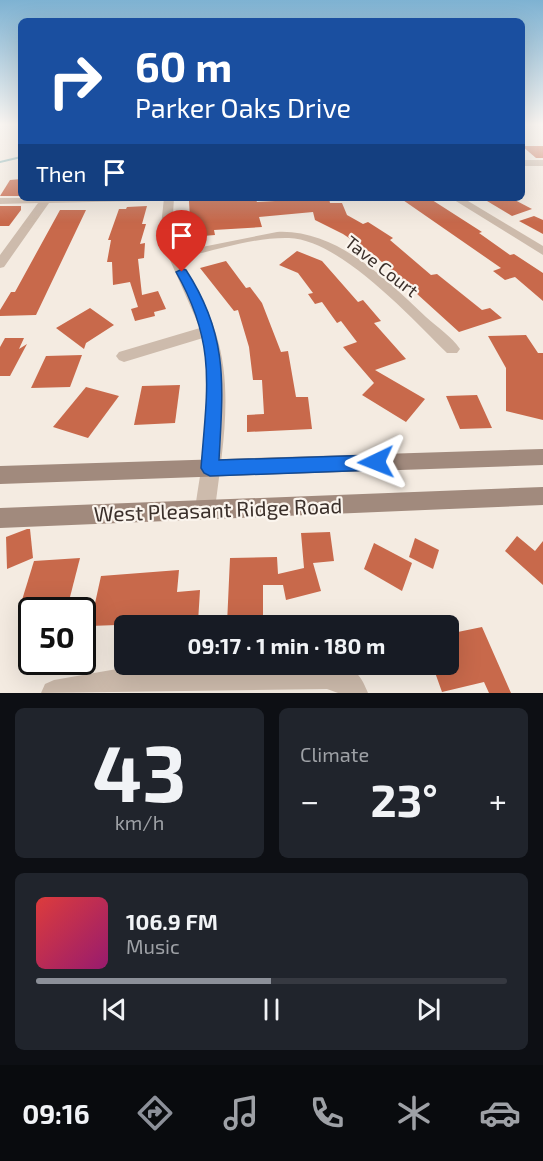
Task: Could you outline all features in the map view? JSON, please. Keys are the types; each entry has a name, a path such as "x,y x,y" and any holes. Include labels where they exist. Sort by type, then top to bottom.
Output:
{"main road":[{"path":"0,475 543,457"},
{"name":"West Pleasant Ridge Road","path":"0,518 543,496"}],"street":[{"path":"525,163 543,163"},
{"path":"0,201 18,200"},
{"path":"0,264 45,201"},
{"path":"169,201 166,235 172,256 191,288 208,331 216,377 205,509"},
{"path":"461,201 543,251"},
{"name":"Tave Court","path":"172,256 278,236 309,237 347,258 452,349"},
{"path":"124,356 208,331"},
{"path":"54,693 117,682 225,677 327,676 345,682 355,693"}],"building":[{"path":"18,179 18,196 0,196 10,180"},
{"path":"189,201 330,201 330,203 342,203 347,215 363,224 368,222 393,238 390,240 431,275 437,274 482,310 490,308 502,318 459,332 373,254 343,234 315,220 313,212 259,217 262,227 214,230 215,235 191,237"},
{"path":"404,201 434,201 482,232 479,233 510,255 514,254 543,273 543,301 515,277 505,280 493,271 501,268"},
{"path":"487,201 517,201 532,209 512,216"},
{"path":"0,206 21,206 21,210 9,226 0,226"},
{"path":"147,206 142,224 146,224 140,244 145,243 144,258 138,259 142,295 158,291 166,309 154,312 155,316 135,321 131,309 138,307 130,282 113,285 112,262 107,262 111,240 108,240 119,209"},
{"path":"60,210 86,210 36,315 0,316 0,310 11,292 15,292"},
{"path":"534,216 543,220 543,234 519,221"},
{"path":"297,251 322,261 358,302 363,300 381,321 374,323 406,359 375,370 425,399 406,422 362,395 374,383 343,347 357,342 341,321 337,323 322,302 315,304 308,294 313,293 298,273 279,265"},
{"path":"226,261 246,288 250,287 262,303 281,352 288,351 296,397 308,397 312,429 247,432 247,415 264,414 262,380 253,380 249,347 238,310 234,311 200,268"},
{"path":"90,308 114,325 86,343 84,349 56,328"},
{"path":"526,335 538,353 543,353 543,420 506,411 506,368 488,336"},
{"path":"5,338 24,338 19,349 27,344 10,376 0,376 0,347"},
{"path":"82,355 70,387 31,388 46,356"},
{"path":"180,385 175,423 134,425 142,386"},
{"path":"86,387 119,396 88,438 53,427"},
{"path":"477,395 492,428 460,429 446,396"},
{"path":"30,529 33,558 7,569 6,537"},
{"path":"330,532 334,561 313,563 321,591 286,600 283,585 263,585 263,615 227,615 230,558 277,557 278,574 304,568 301,533"},
{"path":"517,536 535,551 543,541 543,585 505,551"},
{"path":"415,538 439,550 433,569 409,557"},
{"path":"374,543 412,563 402,591 364,569"},
{"path":"80,558 70,597 23,597 34,561"},
{"path":"179,570 177,592 200,590 198,615 114,615 114,625 96,626 96,599 101,576"},
{"path":"482,627 511,693 489,693 484,682 442,692 436,675 459,675 459,632"}],"waterway":[{"path":"0,162 18,158"}],"route":[{"path":"182,272 208,331 213,351 216,377 210,468 376,462"}]}
